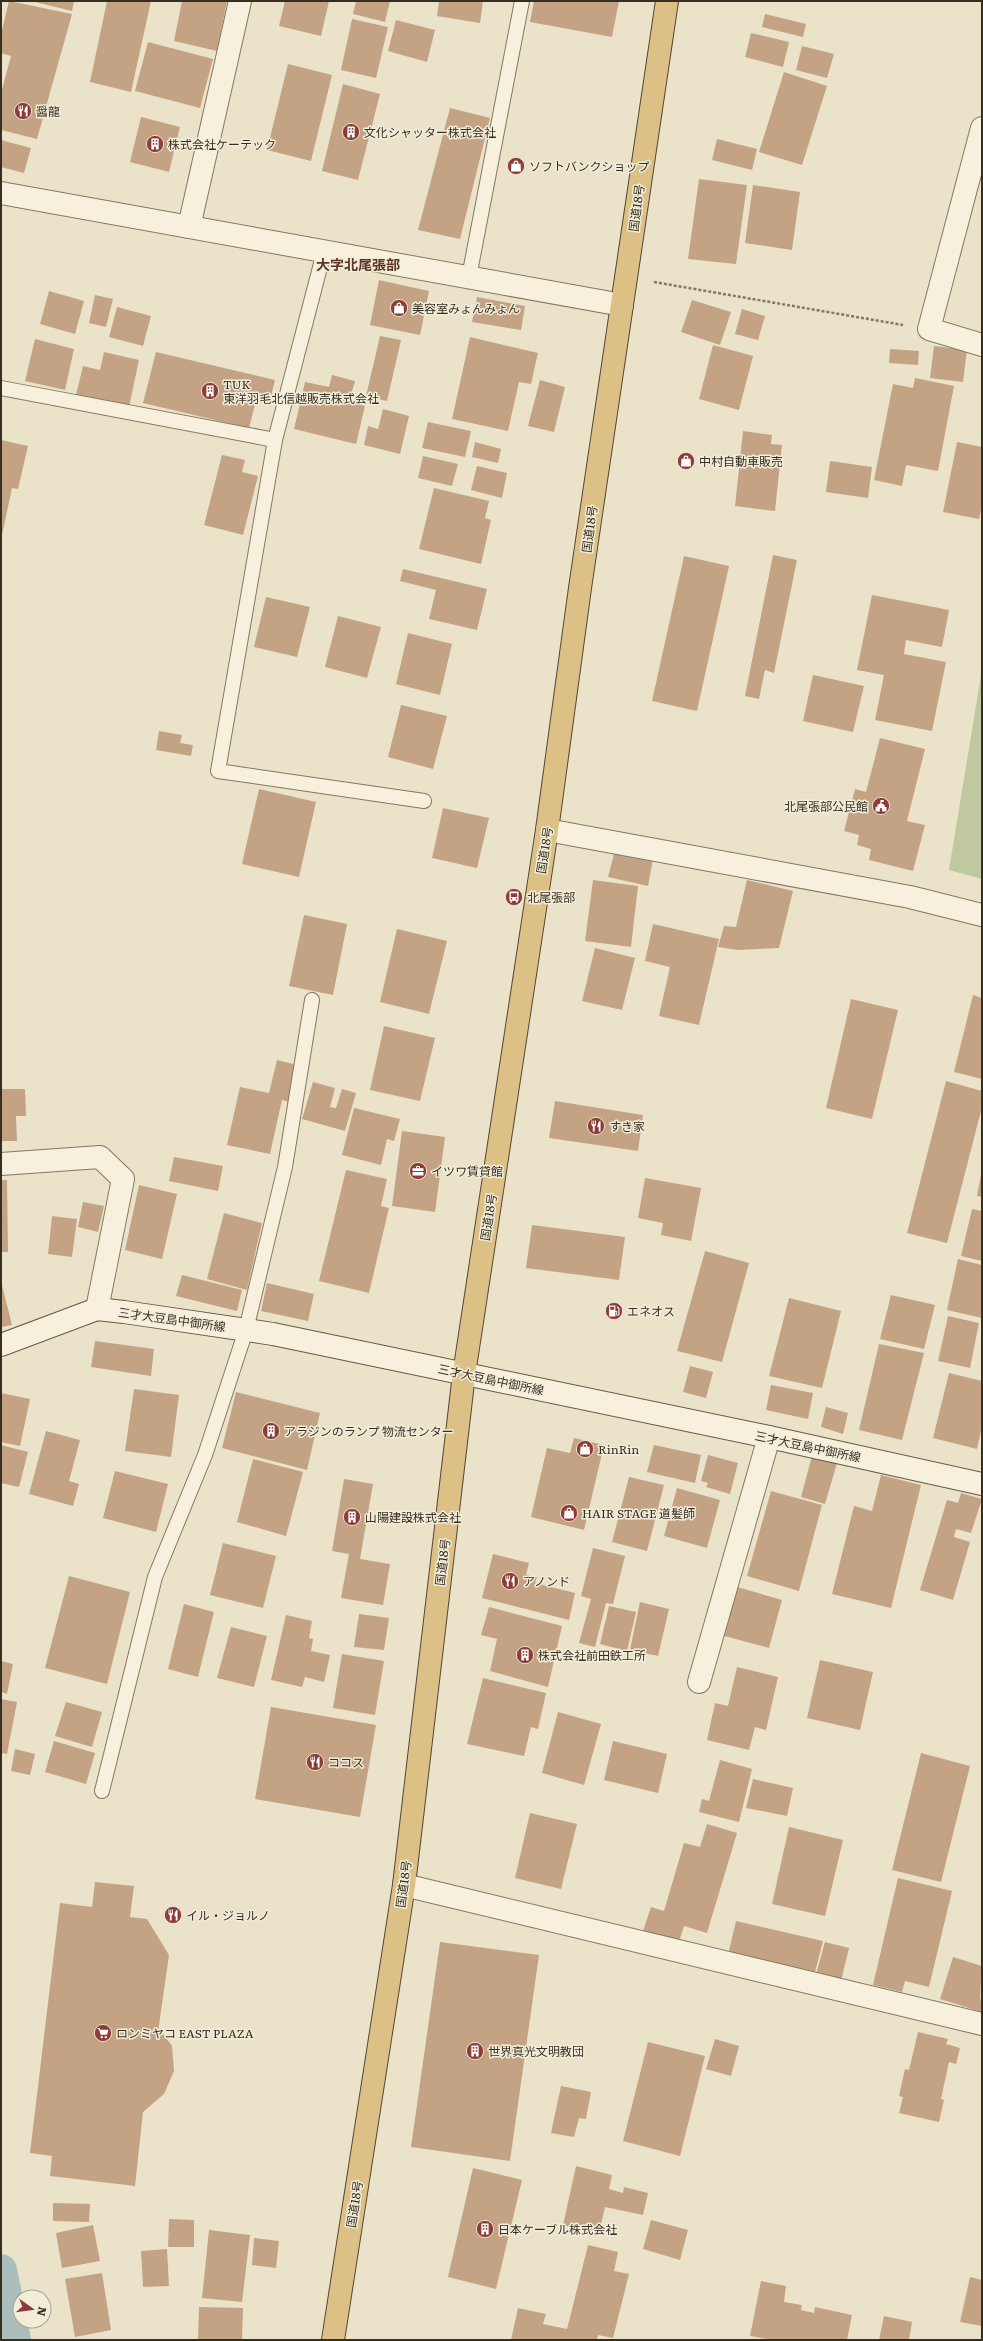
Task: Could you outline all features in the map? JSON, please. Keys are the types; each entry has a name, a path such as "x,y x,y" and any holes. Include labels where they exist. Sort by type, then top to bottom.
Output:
{"highway":[{"name":"国道18号","path":"333,2340 404,1885 464,1374 547,830 667,1"}],"street":[{"path":"190,228 240,1"},
{"path":"982,128 929,329 982,345"},
{"path":"1,193 622,305"},
{"path":"547,830 910,897 982,915"},
{"path":"1,1164 100,1157 123,1179 97,1310"},
{"name":"三才大豆島中御所線","path":"1,1345 97,1310 246,1330 769,1437 982,1484"},
{"path":"699,1682 769,1437"},
{"path":"404,1885 982,2024"}],"lane":[{"path":"469,278 522,1"},
{"path":"324,252 275,440 218,772 424,801"},
{"path":"1,388 275,440"},
{"path":"102,1792 154,1577 205,1455 246,1330 285,1167 312,1000"}],"path":[{"path":"626,277 929,329"}],"green space":[{"path":"982,669 982,879 949,870"}],"building":[{"path":"9,1 72,14 37,139 1,130 1,93 11,56 1,53 1,34"},
{"path":"31,1 74,1 72,11"},
{"path":"107,1 151,1 131,92 90,82"},
{"path":"182,1 227,1 217,51 174,41"},
{"path":"285,1 329,1 321,36 279,26"},
{"path":"356,1 390,1 385,22 353,14"},
{"path":"439,1 483,1 480,23 437,16"},
{"path":"534,1 619,1 612,37 530,22"},
{"path":"765,14 806,24 803,37 762,27"},
{"path":"352,19 388,27 376,78 341,70"},
{"path":"396,20 435,30 427,62 388,51"},
{"path":"751,33 789,42 783,67 745,57"},
{"path":"148,42 213,59 200,108 135,91"},
{"path":"802,46 834,54 827,78 796,70"},
{"path":"288,64 332,75 311,161 267,150"},
{"path":"784,72 827,86 802,165 759,152"},
{"name":"文化シャッター株式会社","path":"343,84 380,94 358,180 322,171"},
{"path":"450,108 490,118 460,239 418,230"},
{"name":"株式会社ケーテック","path":"141,117 180,127 169,172 130,162"},
{"path":"717,139 757,149 752,170 712,160"},
{"path":"1,140 31,148 24,173 1,167"},
{"path":"699,179 747,185 736,264 688,259"},
{"path":"753,185 800,192 792,250 745,243"},
{"name":"美容室みょんみょん","path":"379,280 429,291 420,335 370,325"},
{"path":"49,291 84,301 75,334 40,324"},
{"path":"95,295 113,299 106,327 89,323"},
{"path":"477,297 525,306 521,330 472,322"},
{"path":"692,300 731,312 720,345 681,332"},
{"path":"117,307 151,316 143,346 109,337"},
{"path":"742,309 765,316 758,340 735,334"},
{"path":"380,336 401,340 387,401 366,396"},
{"path":"470,337 538,353 531,384 519,382 508,431 452,419"},
{"path":"35,339 74,349 65,390 25,381"},
{"path":"713,345 753,356 739,410 699,399"},
{"path":"934,346 967,350 963,382 930,378"},
{"path":"890,349 919,351 918,365 889,363"},
{"path":"104,352 139,360 129,407 76,395 83,366 100,370"},
{"name":"TUK 東洋羽毛北信越販売株式会社","path":"156,352 275,380 269,404 256,401 249,428 143,403"},
{"path":"332,375 355,381 349,402 365,406 356,444 294,429 305,382 329,387"},
{"path":"915,378 954,386 938,471 906,465 902,486 874,480 893,384 913,388"},
{"path":"540,380 565,387 554,432 528,426"},
{"path":"383,409 409,416 400,454 364,445 368,426 378,429"},
{"path":"428,422 471,431 465,457 422,448"},
{"path":"743,431 772,435 771,444 782,445 775,511 735,506"},
{"path":"1,440 28,446 18,489 12,488 2,535"},
{"path":"475,442 501,449 498,463 472,457"},
{"path":"957,442 982,447 982,505 979,519 943,512"},
{"path":"222,455 245,460 242,472 258,476 243,535 204,525"},
{"path":"423,456 458,464 452,486 418,478"},
{"path":"830,461 872,467 868,498 826,492"},
{"path":"477,466 507,473 502,498 471,490"},
{"path":"434,488 489,501 485,518 491,520 481,564 419,549"},
{"path":"773,555 797,560 774,673 765,670 759,699 745,696"},
{"path":"684,556 729,566 697,711 652,701"},
{"path":"403,569 487,589 477,630 429,619 436,590 400,581"},
{"path":"872,595 949,610 942,647 906,640 904,654 946,662 932,731 875,720 884,675 857,670"},
{"path":"266,597 310,607 297,657 254,647"},
{"path":"338,616 381,627 367,678 325,667"},
{"path":"408,633 452,644 440,695 396,684"},
{"path":"813,675 864,686 853,732 803,721"},
{"path":"401,705 447,716 433,769 388,757"},
{"path":"159,731 182,735 180,743 193,745 191,756 156,750"},
{"name":"北尾張部公民館","path":"880,738 925,749 907,821 925,825 913,871 869,860 871,849 857,845 859,835 844,831 855,789 866,792"},
{"path":"259,789 316,802 299,877 242,864"},
{"path":"443,808 489,818 477,868 432,858"},
{"path":"615,850 653,859 648,886 608,877"},
{"path":"593,880 638,886 631,947 585,941"},
{"path":"747,880 793,891 779,948 738,950 718,947 724,926 736,927"},
{"path":"304,915 347,924 333,995 289,986"},
{"path":"653,924 719,939 699,1025 659,1016 670,967 645,961"},
{"path":"397,929 447,941 429,1014 380,1002"},
{"path":"595,948 635,958 622,1010 582,1001"},
{"path":"973,995 982,998 982,1079 954,1072"},
{"path":"851,999 898,1010 872,1119 826,1108"},
{"path":"384,1026 435,1038 420,1101 370,1090"},
{"path":"277,1060 297,1065 289,1102 282,1100 270,1154 227,1145 240,1087 269,1093"},
{"path":"946,1081 982,1091 982,1107 947,1243 907,1233"},
{"path":"313,1082 335,1088 330,1107 336,1108 342,1089 356,1093 345,1131 302,1119"},
{"path":"1,1089 25,1089 26,1116 16,1116 17,1141 1,1141"},
{"name":"すき家","path":"555,1101 643,1115 638,1151 549,1138"},
{"path":"354,1108 400,1119 394,1141 387,1139 381,1165 342,1155"},
{"name":"イツワ賃貸館","path":"402,1131 445,1137 435,1212 392,1206"},
{"path":"174,1157 223,1166 218,1191 169,1181"},
{"path":"346,1170 387,1179 381,1206 389,1208 369,1293 319,1281"},
{"path":"982,1174 982,1197 977,1196"},
{"path":"645,1178 701,1188 691,1241 661,1235 663,1223 638,1218"},
{"path":"1,1180 7,1180 8,1252 1,1252"},
{"path":"139,1185 177,1194 162,1259 125,1250"},
{"path":"83,1202 104,1206 98,1232 78,1227"},
{"path":"972,1209 982,1211 982,1261 961,1256"},
{"path":"224,1213 262,1223 247,1290 207,1279"},
{"path":"52,1216 77,1219 72,1257 48,1254"},
{"path":"532,1225 625,1237 619,1280 526,1268"},
{"path":"705,1251 749,1263 722,1362 677,1351"},
{"path":"958,1259 982,1265 982,1318 947,1310"},
{"path":"182,1275 242,1290 237,1311 176,1296"},
{"path":"1,1281 12,1325 1,1327"},
{"path":"267,1283 314,1294 308,1321 261,1311"},
{"path":"891,1295 935,1305 924,1349 880,1339"},
{"path":"789,1298 841,1311 822,1388 769,1376"},
{"path":"948,1316 979,1323 970,1368 938,1361"},
{"path":"95,1341 154,1349 151,1376 91,1367"},
{"path":"879,1344 924,1353 902,1440 859,1430"},
{"path":"690,1366 713,1372 706,1398 683,1392"},
{"path":"949,1373 982,1381 982,1426 977,1449 933,1438"},
{"path":"771,1385 813,1393 808,1419 766,1410"},
{"path":"134,1389 179,1395 171,1457 125,1451"},
{"name":"アラジンのランプ 物流センター","path":"236,1392 320,1413 307,1470 222,1448"},
{"path":"1,1393 30,1399 20,1446 1,1442"},
{"path":"826,1407 848,1413 843,1434 821,1427"},
{"path":"46,1431 80,1440 69,1481 79,1484 73,1506 29,1494"},
{"path":"574,1438 604,1445 584,1530 531,1517 547,1448 570,1453"},
{"path":"1,1445 28,1452 19,1487 1,1483"},
{"path":"654,1445 701,1455 695,1483 647,1472"},
{"path":"708,1455 738,1463 730,1494 706,1487 708,1483 701,1481"},
{"path":"812,1456 837,1463 825,1504 801,1497"},
{"path":"253,1459 303,1472 286,1536 237,1522"},
{"path":"115,1471 168,1484 156,1532 103,1518"},
{"path":"881,1475 921,1485 891,1608 832,1594 854,1506 872,1511"},
{"path":"629,1477 664,1485 647,1551 612,1542"},
{"name":"山陽建設株式会社","path":"344,1479 373,1484 360,1559 390,1564 383,1605 341,1598 349,1554 332,1551"},
{"path":"677,1488 720,1500 707,1548 664,1536"},
{"path":"771,1491 822,1505 799,1591 747,1576"},
{"path":"961,1493 982,1499 971,1533 956,1529 954,1537 970,1542 953,1600 920,1590 947,1500 958,1503"},
{"path":"223,1543 276,1556 263,1608 210,1595"},
{"path":"593,1548 625,1556 613,1604 606,1603 595,1647 579,1643 591,1599 581,1596"},
{"path":"493,1554 529,1563 526,1575 537,1577 535,1583 575,1593 569,1620 482,1598"},
{"path":"69,1576 130,1592 107,1684 45,1668"},
{"path":"734,1586 782,1600 769,1648 721,1635"},
{"path":"640,1602 669,1609 658,1656 630,1650"},
{"path":"184,1604 214,1612 198,1677 168,1669"},
{"path":"609,1606 636,1612 627,1651 600,1644"},
{"name":"株式会社前田鉄工所","path":"489,1607 562,1626 548,1687 490,1671 497,1639 481,1635"},
{"path":"359,1614 389,1618 384,1650 354,1647"},
{"path":"286,1615 312,1621 309,1638 313,1639 311,1651 330,1655 324,1682 305,1677 302,1687 271,1680"},
{"path":"231,1627 267,1636 254,1687 217,1678"},
{"path":"342,1654 384,1661 375,1715 333,1708"},
{"path":"820,1660 873,1672 860,1730 807,1718"},
{"path":"1,1661 13,1664 7,1694 1,1692"},
{"path":"737,1667 778,1677 766,1730 755,1727 749,1750 707,1740 715,1703 728,1706"},
{"path":"483,1678 546,1693 538,1729 531,1727 524,1756 467,1744"},
{"path":"1,1699 17,1702 7,1754 1,1753"},
{"path":"66,1702 102,1712 92,1747 55,1736"},
{"name":"ココス","path":"271,1707 376,1725 360,1817 255,1799"},
{"path":"558,1712 601,1724 584,1785 542,1773"},
{"path":"54,1741 95,1753 86,1784 45,1772"},
{"path":"613,1741 667,1754 658,1793 604,1780"},
{"path":"15,1749 35,1754 30,1775 11,1771"},
{"path":"921,1753 970,1766 941,1882 892,1870"},
{"path":"720,1760 752,1769 739,1822 699,1812 702,1799 709,1801"},
{"path":"753,1779 793,1788 787,1816 746,1808"},
{"path":"530,1813 577,1824 561,1889 515,1878"},
{"path":"707,1824 737,1833 707,1933 684,1926 678,1945 642,1934 651,1907 664,1911 684,1843 700,1847"},
{"path":"789,1827 843,1840 825,1916 772,1904"},
{"path":"898,1878 952,1891 929,1987 905,1981 902,1992 873,1985"},
{"name":"ロンミヤコ EAST PLAZA","path":"95,1882 134,1886 130,1917 147,1919 169,1955 158,2032 164,2035 172,2046 174,2071 164,2094 143,2112 135,2186 50,2176 52,2156 30,2153 60,1903 92,1907"},
{"path":"736,1921 823,1941 814,1976 728,1955"},
{"name":"世界真光文明教団","path":"440,1942 539,1955 510,2161 411,2147"},
{"path":"825,1942 849,1948 840,1985 815,1978"},
{"path":"953,1957 982,1966 980,1996 982,2012 940,1999"},
{"path":"918,2032 948,2039 946,2044 960,2048 956,2064 949,2062 941,2099 944,2100 939,2122 899,2113 903,2097 899,2096 905,2069 909,2070"},
{"path":"715,2039 739,2046 731,2076 706,2069"},
{"path":"648,2042 705,2056 680,2156 623,2141"},
{"path":"561,2086 591,2092 586,2119 579,2118 574,2137 551,2133"},
{"path":"576,2166 612,2175 609,2189 623,2193 624,2187 648,2193 643,2215 605,2207 599,2233 563,2225"},
{"name":"日本ケーブル株式会社","path":"473,2168 522,2180 496,2289 448,2277"},
{"path":"53,2203 90,2204 89,2222 53,2221"},
{"path":"169,2219 194,2220 194,2247 168,2247"},
{"path":"651,2220 688,2230 680,2260 643,2249"},
{"path":"93,2225 100,2261 62,2268 56,2233"},
{"path":"209,2230 250,2235 242,2302 202,2298"},
{"path":"254,2238 279,2241 276,2268 252,2265"},
{"path":"588,2245 618,2252 614,2271 629,2274 613,2338 598,2335 597,2340 511,2340 518,2308 546,2314 543,2324 567,2329"},
{"path":"167,2249 169,2286 143,2287 141,2251"},
{"path":"102,2273 111,2330 75,2337 65,2279"},
{"path":"970,2277 982,2280 982,2326 960,2322"},
{"path":"761,2281 786,2286 784,2302 802,2305 801,2310 814,2313 815,2307 852,2315 847,2340 773,2340 750,2336"},
{"path":"199,2307 243,2308 242,2340 198,2340"},
{"path":"884,2316 912,2322 909,2340 879,2340"}],"waterway":[{"path":"1,2270 15,2340"}],"place":[{"name":"醤龍","path":"23,111"},
{"name":"文化シャッター株式会社","path":"351,132"},
{"name":"株式会社ケーテック","path":"155,144"},
{"name":"ソフトバンクショップ","path":"516,166"},
{"name":"美容室みょんみょん","path":"399,308"},
{"name":"TUK 東洋羽毛北信越販売株式会社","path":"210,391"},
{"name":"中村自動車販売","path":"686,461"},
{"name":"北尾張部公民館","path":"881,806"},
{"name":"北尾張部","path":"514,897"},
{"name":"すき家","path":"596,1126"},
{"name":"イツワ賃貸館","path":"418,1171"},
{"name":"エネオス","path":"614,1311"},
{"name":"アラジンのランプ 物流センター","path":"271,1431"},
{"name":"RinRin","path":"585,1449"},
{"name":"HAIR STAGE 道髪師","path":"569,1513"},
{"name":"山陽建設株式会社","path":"352,1517"},
{"name":"アノンド","path":"510,1581"},
{"name":"株式会社前田鉄工所","path":"525,1655"},
{"name":"ココス","path":"315,1762"},
{"name":"イル・ジョルノ","path":"173,1915"},
{"name":"ロンミヤコ EAST PLAZA","path":"103,2033"},
{"name":"世界真光文明教団","path":"475,2051"},
{"name":"日本ケーブル株式会社","path":"485,2229"}],"district":[{"name":"大字北尾張部","path":"358,264"}]}
